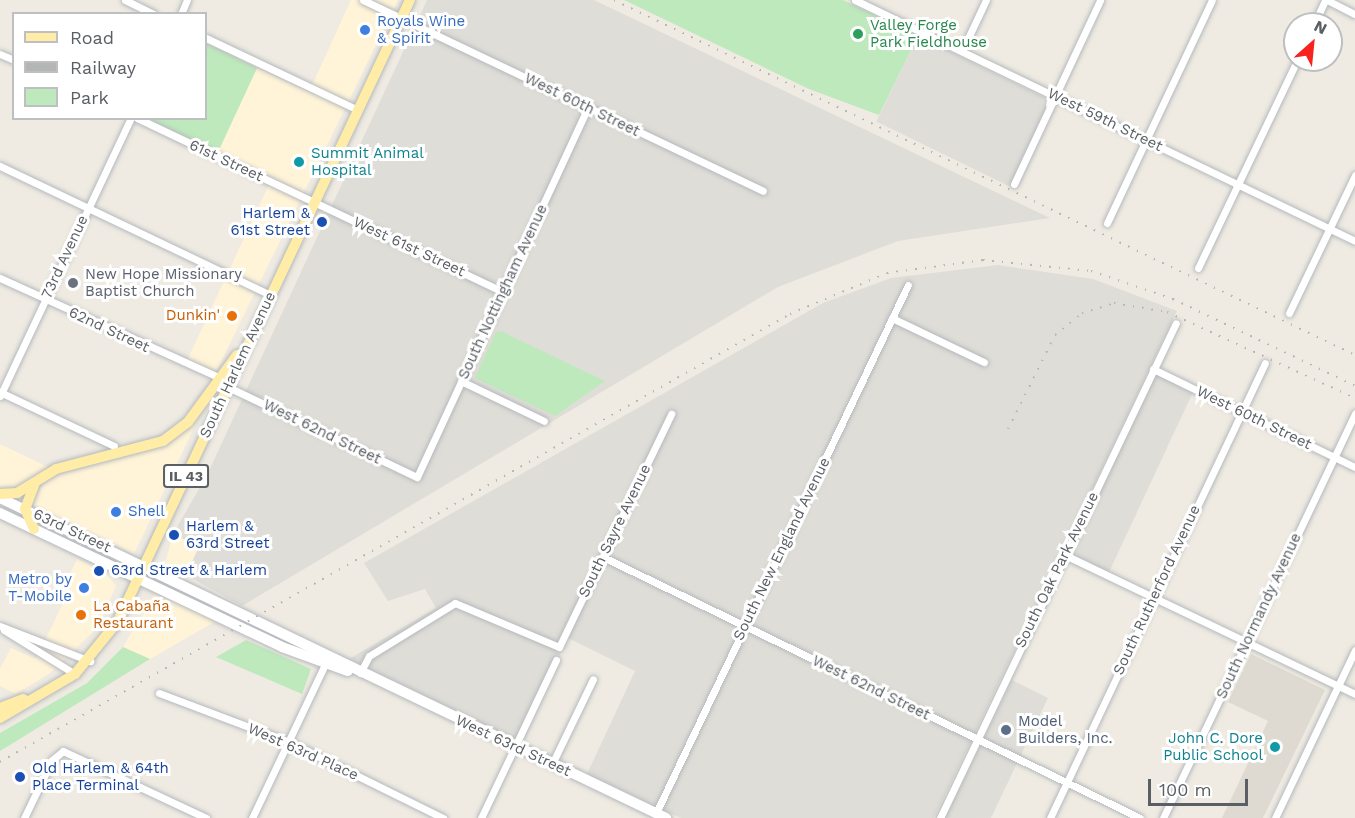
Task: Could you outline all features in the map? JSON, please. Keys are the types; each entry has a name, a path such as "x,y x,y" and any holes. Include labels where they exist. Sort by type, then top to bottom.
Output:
{"main road":[{"name":"South Harlem Avenue","path":"0,718 75,674 90,661 118,621 224,382 252,335 410,0"},
{"path":"0,496 17,493 40,477 163,441 188,422 224,382"},
{"path":"34,529 25,509 40,477"},
{"name":"63rd Street","path":"0,496 144,565"},
{"name":"63rd Street","path":"0,513 138,578"},
{"name":"West 63rd Street","path":"144,565 327,660"},
{"name":"West 63rd Street","path":"138,578 360,674 661,816"},
{"path":"0,708 46,692"}],"street":[{"path":"125,0 149,12"},
{"name":"West 60th Street","path":"363,0 763,191"},
{"name":"West 59th Street","path":"855,0 872,4 962,51 1355,241"},
{"path":"962,51 987,0"},
{"path":"1014,184 1100,0"},
{"path":"1107,224 1212,0"},
{"path":"1326,0 1355,14"},
{"path":"207,38 358,110"},
{"path":"1198,268 1291,72"},
{"name":"South Nottingham Avenue","path":"417,477 588,107"},
{"name":"73rd Avenue","path":"0,393 130,120"},
{"name":"61st Street","path":"141,120 315,203"},
{"path":"0,166 271,295"},
{"path":"1289,313 1355,175"},
{"name":"West 61st Street","path":"315,203 503,292"},
{"name":"62nd Street","path":"0,278 224,382"},
{"name":"South New England Avenue","path":"661,816 745,626 908,285"},
{"path":"892,318 984,362"},
{"name":"South Oak Park Avenue","path":"940,818 1176,323"},
{"name":"South Rutherford Avenue","path":"1050,818 1265,363"},
{"name":"West 60th Street","path":"1153,369 1355,467"},
{"path":"461,381 544,421"},
{"name":"West 62nd Street","path":"224,382 417,477"},
{"path":"0,393 114,446"},
{"name":"South Normandy Avenue","path":"1163,818 1355,413"},
{"name":"South Sayre Avenue","path":"360,674 369,656 455,603 559,647 671,414"},
{"path":"1065,555 1355,694"},
{"name":"West 62nd Street","path":"603,557 1140,818"},
{"path":"0,626 90,661"},
{"path":"0,626 75,674"},
{"path":"1275,818 1355,650"},
{"path":"252,818 327,660"},
{"path":"481,818 556,660"},
{"path":"552,764 593,679"},
{"name":"West 63rd Place","path":"159,693 289,742 443,818"},
{"path":"24,818 59,751 206,818"}],"shaded area":[{"path":"351,0 398,0 213,378 185,365 272,178 218,152 257,68 309,92"},
{"path":"427,0 594,0 1050,218 898,241 778,287 242,606 186,575 199,547 173,534 207,475"},
{"path":"918,36 1052,101 1010,187 876,121"},
{"path":"998,265 1093,279 1177,311 934,818 681,818 587,774 635,671 568,638 519,741 349,659 436,608 425,589 388,601 364,563 823,303 891,278"},
{"path":"1156,372 1194,390 1108,574 1070,556"},
{"path":"199,417 134,554 28,503 50,477 160,447"},
{"path":"0,444 48,467 20,489 0,490"},
{"path":"173,534 199,546 186,575 165,564"},
{"path":"77,559 106,574 116,586 98,627 50,673 16,694 0,686 0,669 11,648 36,659 66,597 60,594"},
{"path":"154,595 169,598 216,621 150,659 123,647"},
{"path":"1251,654 1325,690 1263,818 1222,818 1268,721 1228,702"},
{"path":"1012,680 1048,698 991,818 945,818"}],"green space":[{"path":"624,0 843,0 918,36 879,115 809,89"},
{"path":"207,43 257,68 218,152 150,120 207,120"},
{"path":"501,331 605,381 555,416 475,378 496,332"},
{"path":"246,640 311,669 302,694 216,657"},
{"path":"123,647 150,659 0,751 0,733 87,683"}],"railway":[{"path":"614,0 1355,355"},
{"path":"0,762 790,314 887,273 983,260 1091,271 1173,299 1355,386"},
{"path":"1008,429 1055,335 1082,313 1114,303 1167,312 1355,398"}],"place":[{"name":"Royals Wine & Spirit","path":"365,30"},
{"name":"Valley Forge Park Fieldhouse","path":"858,34"},
{"name":"Summit Animal Hospital","path":"299,162"},
{"name":"Harlem & 61st Street","path":"322,222"},
{"name":"New Hope Missionary Baptist Church","path":"73,283"},
{"name":"Dunkin'","path":"232,316"},
{"name":"Shell","path":"116,512"},
{"name":"Harlem & 63rd Street","path":"174,535"},
{"name":"63rd Street & Harlem","path":"99,571"},
{"name":"Metro by T-Mobile","path":"84,588"},
{"name":"La Cabaña Restaurant","path":"81,615"},
{"name":"Model Builders, Inc.","path":"1006,730"},
{"name":"John C. Dore Public School","path":"1275,747"},
{"name":"Old Harlem & 64th Place Terminal","path":"20,777"}]}
